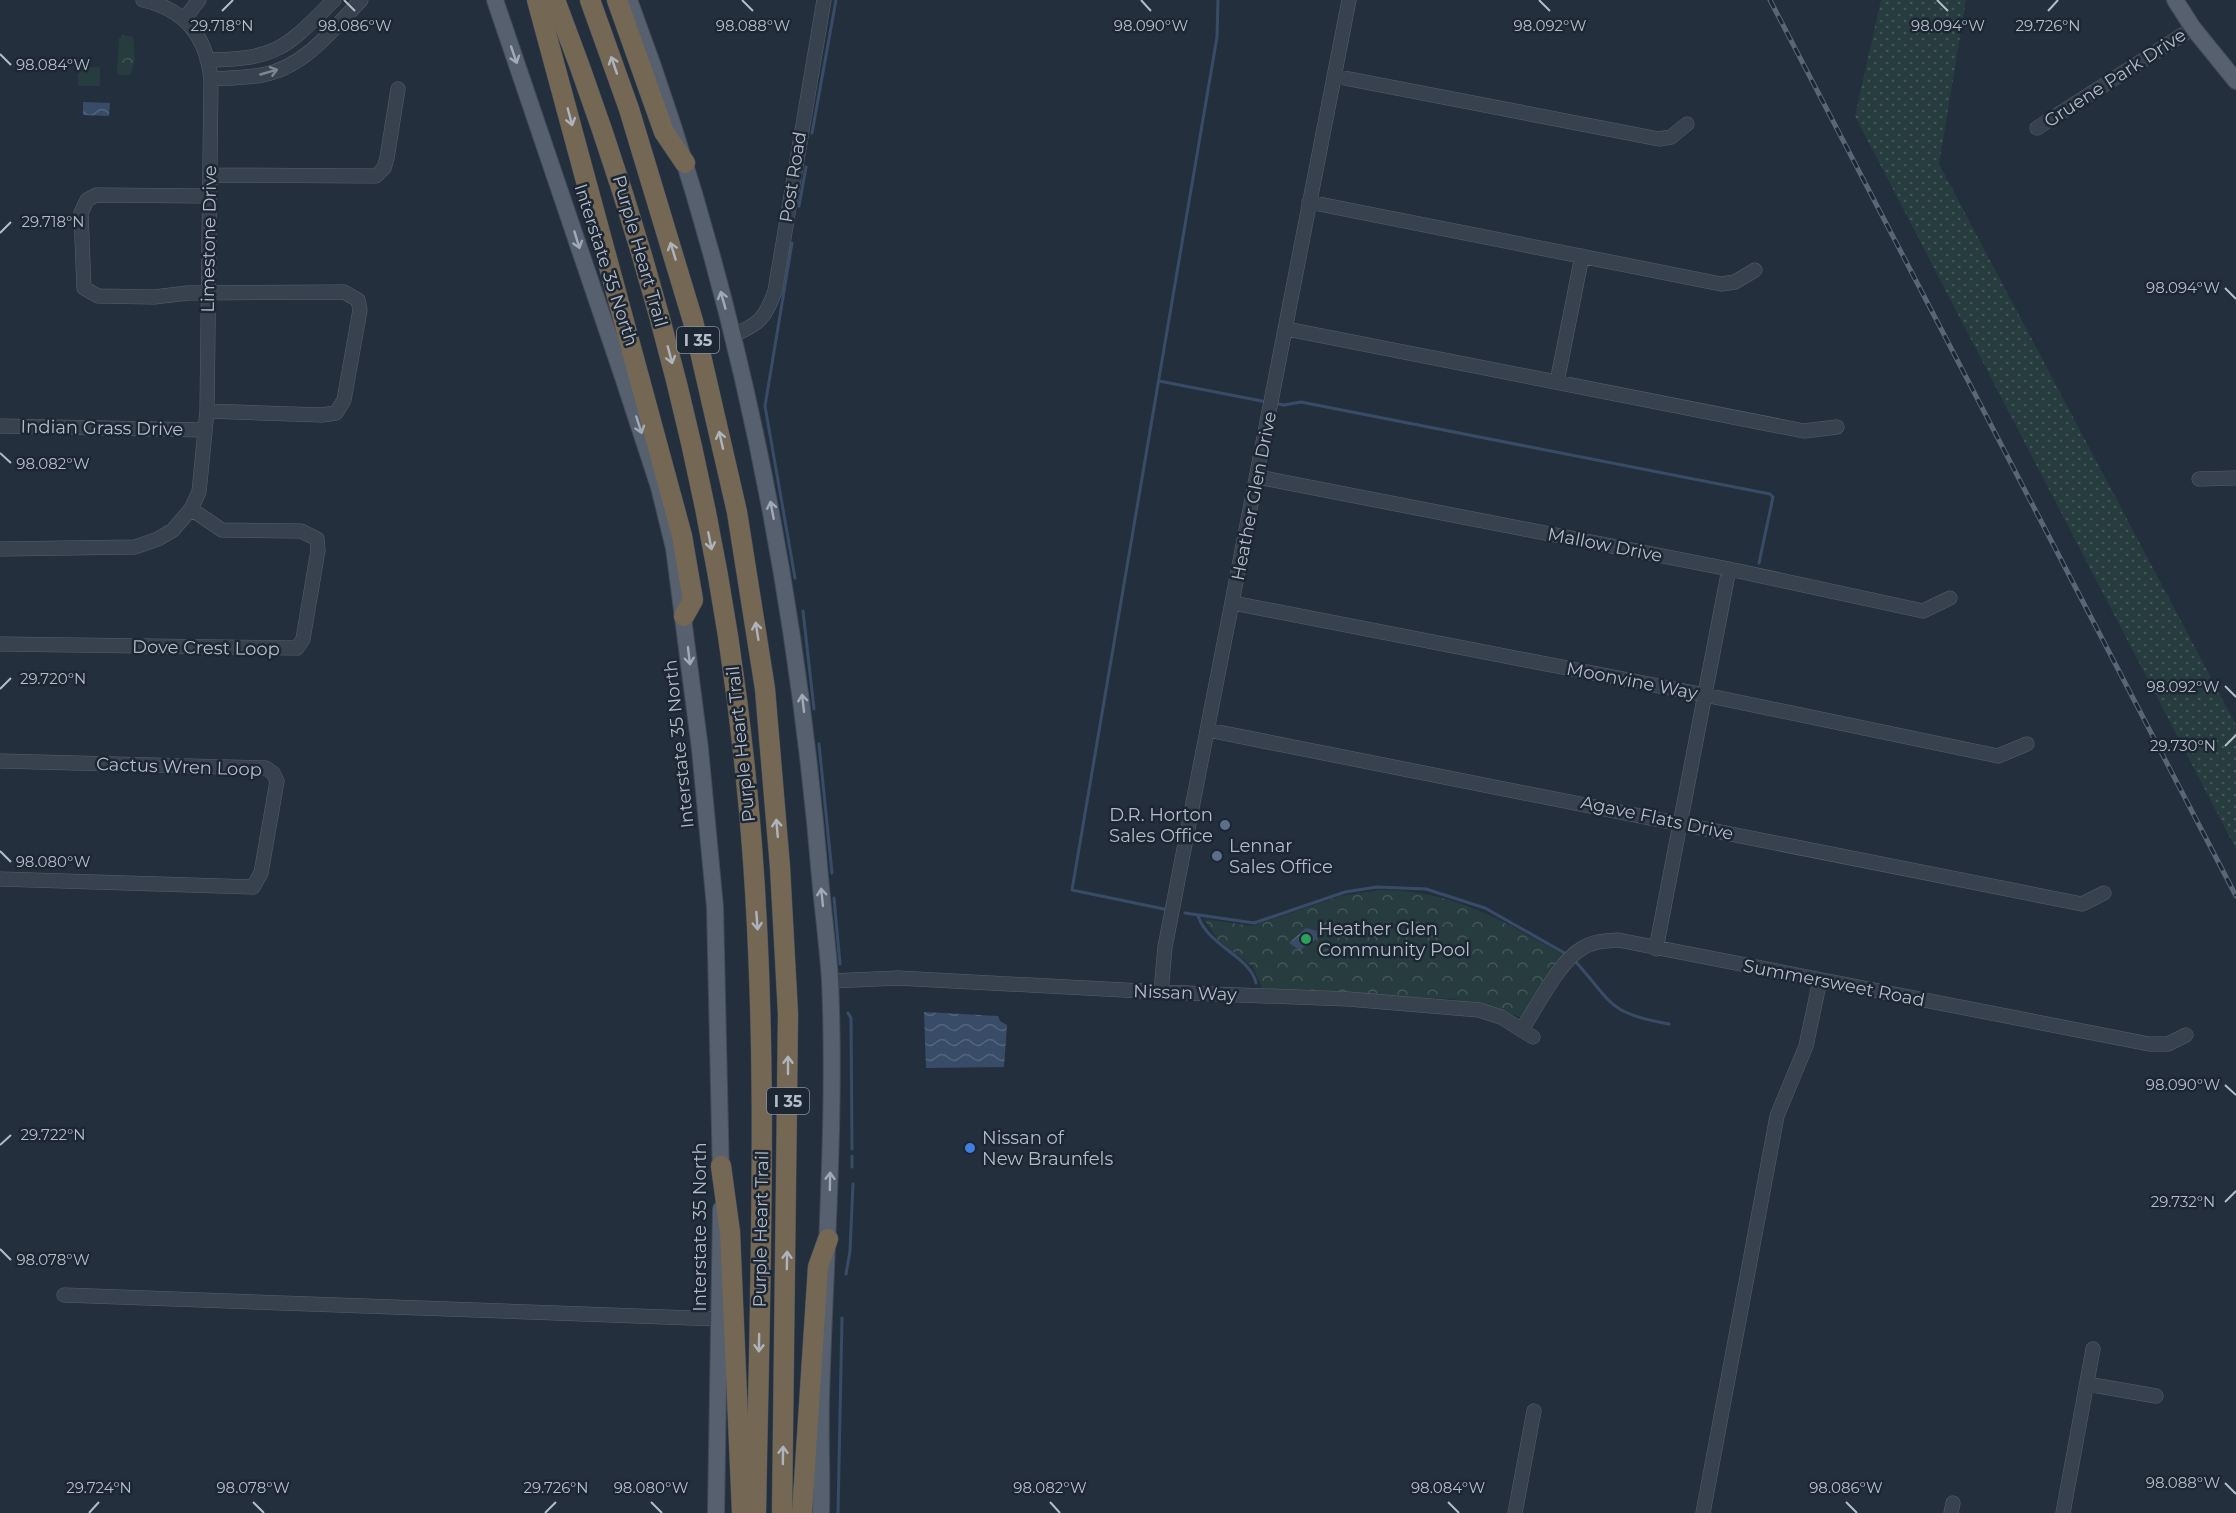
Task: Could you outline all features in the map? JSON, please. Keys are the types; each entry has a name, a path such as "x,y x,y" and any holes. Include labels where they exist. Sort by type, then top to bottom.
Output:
{"highway":[{"path":"537,0 682,536 693,600 684,616"},
{"name":"Purple Heart Trail","path":"555,0 621,183 677,381 724,613 741,726 751,833 762,1030 756,1513"},
{"name":"Purple Heart Trail","path":"590,0 629,109 693,321 736,512 765,689 780,867 788,1014 782,1513"},
{"path":"617,0 664,132 685,163"},
{"path":"722,1166 730,1232 742,1513"},
{"path":"802,1513 818,1267 828,1239"}],"main road":[{"name":"Interstate 35 North","path":"495,0 570,216 659,487 674,548 684,616 700,749 715,907 722,1166 716,1513"},
{"path":"630,0 685,163 733,336 776,527 799,670 813,787 830,981 832,1067 821,1395 821,1513"},
{"path":"2175,0 2193,28 2236,81"}],"street":[{"path":"143,0 185,18 199,0"},
{"path":"207,60 240,60 269,54 290,42 334,0"},
{"path":"211,79 264,75 284,68 320,43 361,0"},
{"name":"Post Road","path":"733,336 756,325 768,313 775,291 824,0"},
{"name":"Heather Glen Drive","path":"1161,992 1166,947 1349,0"},
{"name":"Limestone Drive","path":"0,549 135,547 167,534 191,510 202,480 207,411 211,79 204,46 185,18"},
{"name":"Gruene Park Drive","path":"2037,128 2193,28"},
{"path":"1334,76 1659,139 1671,137 1687,124"},
{"path":"210,175 376,176 384,168 387,158 398,88"},
{"path":"207,411 322,415 336,413 344,400 360,310 358,300 344,292 208,293 154,297 90,293 84,288 81,274 81,213 87,200 96,195 209,196"},
{"path":"1309,202 1721,284 1735,282 1755,270"},
{"path":"1557,382 1582,256"},
{"path":"1287,329 1804,430 1837,428"},
{"name":"Indian Grass Drive","path":"0,426 204,430"},
{"name":"Mallow Drive","path":"1258,477 1729,569 1923,611 1950,598"},
{"path":"2199,479 2236,478"},
{"name":"Dove Crest Loop","path":"0,644 292,650 297,648 303,639 318,550 315,537 301,531 222,530 191,510"},
{"path":"1656,948 1729,569"},
{"name":"Moonvine Way","path":"1233,603 1705,695 1998,756 2027,744"},
{"name":"Agave Flats Drive","path":"1208,730 1680,822 1832,855 2082,904 2103,893"},
{"name":"Cactus Wren Loop","path":"0,761 266,768 277,780 261,873 253,886 0,879"},
{"name":"Summersweet Road","path":"1528,1033 1564,966 1577,952 1598,941 1618,940 2149,1044 2168,1044 2186,1035"},
{"name":"Nissan Way","path":"830,981 898,978 1348,999 1479,1010 1501,1017 1528,1033"},
{"path":"1703,1513 1777,1116 1806,1046 1820,980"},
{"path":"64,1294 719,1319"},
{"path":"2063,1513 2093,1349"},
{"path":"2087,1384 2156,1396"},
{"path":"1515,1513 1534,1411"}],"green space":[{"path":"1881,0 1966,0 1939,164 2236,725 2236,849 1855,116"},
{"path":"122,35 133,37 135,59 130,75 119,75 117,71 119,39"},
{"path":"100,67 100,86 78,86 78,68"},
{"path":"1381,890 1408,892 1455,902 1498,919 1564,955 1521,1017 1453,999 1263,990 1253,967 1218,940 1204,919 1252,926 1341,896"}],"water":[{"path":"83,102 110,103 109,116 83,115"},
{"name":"Heather Glen Community Pool","path":"1306,928 1317,931 1317,938 1300,950 1289,943"},
{"path":"924,1012 998,1016 1000,1021 1007,1025 1004,1067 926,1068"}],"waterway":[{"path":"812,133 836,0"},
{"path":"1164,909 1072,890 1217,37 1218,0"},
{"path":"799,206 806,167"},
{"path":"792,243 765,406 795,578"},
{"path":"1159,381 1267,402"},
{"path":"1274,403 1284,405 1301,402 1770,494 1773,497 1759,563"},
{"path":"803,611 814,709"},
{"path":"819,744 832,873"},
{"path":"1185,913 1254,923 1345,892 1377,887 1426,889 1485,908 1568,955"},
{"path":"834,898 840,964"},
{"path":"1198,916 1203,927 1211,936 1246,966 1256,983"},
{"path":"1575,961 1606,997 1622,1011 1669,1024"},
{"path":"848,1013 851,1018 852,1149"},
{"path":"852,1156 852,1167"},
{"path":"846,1274 850,1251 853,1184"},
{"path":"838,1513 842,1318"}],"railway":[{"path":"1770,0 2236,896"}],"place":[{"name":"D.R. Horton Sales Office","path":"1225,825"},
{"name":"Lennar Sales Office","path":"1217,856"},
{"name":"Heather Glen Community Pool","path":"1306,939"},
{"name":"Nissan of New Braunfels","path":"970,1148"}]}
